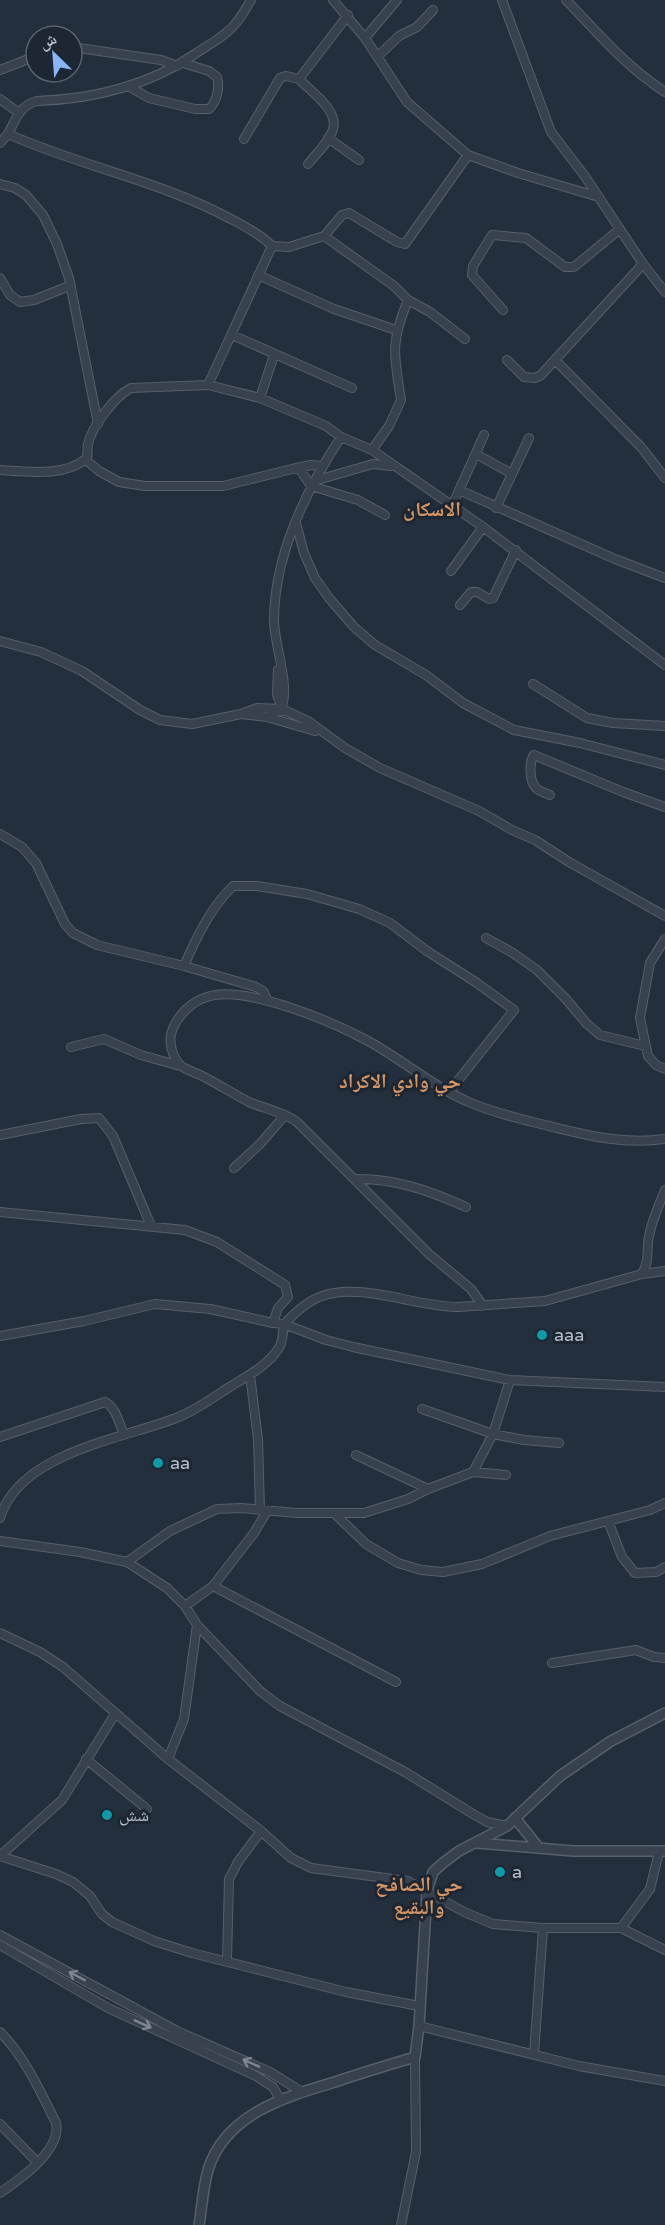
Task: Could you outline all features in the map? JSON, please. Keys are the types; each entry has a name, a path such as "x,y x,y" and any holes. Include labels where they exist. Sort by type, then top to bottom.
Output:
{"street":[{"path":"0,143 8,134 24,106 32,102 107,93 152,78 180,64 214,43 231,28 251,0"},
{"path":"333,0 348,15 365,38 406,102 468,154 518,173 598,196"},
{"path":"365,38 397,0"},
{"path":"502,0 551,132 665,292"},
{"path":"566,0 596,34 636,73 665,92"},
{"path":"377,57 399,36 417,27 433,10"},
{"path":"299,79 348,15"},
{"path":"84,50 161,60 209,71 217,77 218,87 215,100 209,109 195,109 148,98 128,86"},
{"path":"0,70 24,61"},
{"path":"244,139 280,78 286,76 299,79 333,116 334,128 308,164"},
{"path":"0,99 19,113"},
{"path":"8,134 54,153 178,194 243,226 272,246 289,247 324,236 342,215 349,213 397,242 405,244 468,154"},
{"path":"328,138 359,160"},
{"path":"0,184 15,188 26,195 43,214 57,244 69,278 98,424"},
{"path":"502,310 472,275 473,266 492,236 526,238 565,267 570,268 620,229"},
{"path":"324,236 394,286 408,300 430,312 465,339"},
{"path":"208,385 272,246"},
{"path":"507,360 528,378 541,375 643,264"},
{"path":"258,275 334,309 396,330"},
{"path":"0,278 15,300 24,302 69,286"},
{"path":"372,450 389,426 401,400 395,364 396,330 408,300"},
{"path":"232,335 352,388"},
{"path":"260,398 274,355"},
{"path":"555,360 641,447 665,478"},
{"path":"0,470 58,470 73,467 86,459 88,442 98,424 111,404 131,388 208,385 260,398 326,426 341,437 372,450 516,550 665,665"},
{"path":"452,506 483,435"},
{"path":"291,723 282,709 285,696 274,632 275,602 285,555 296,522 322,466 341,437"},
{"path":"496,508 529,438"},
{"path":"476,454 512,474"},
{"path":"86,459 99,471 119,482 145,486 223,486 311,465 322,466"},
{"path":"313,483 372,464 394,466"},
{"path":"299,468 313,483 358,500 385,515"},
{"path":"459,490 615,559 665,578"},
{"path":"296,522 304,553 315,578 354,627 375,645 426,675 463,703 514,730 580,743 665,765"},
{"path":"451,571 483,526"},
{"path":"460,605 471,592 477,592 489,599 493,598 516,550"},
{"path":"0,641 41,652 82,670 141,710 160,720 192,723 240,714 257,708 282,709 308,722 380,768 479,811 492,820 536,840 569,862 665,916"},
{"path":"533,684 587,718 613,723 665,726"},
{"path":"267,717 282,709"},
{"path":"240,714 267,717 325,734"},
{"path":"550,795 538,790 534,785 531,758 534,755 665,807"},
{"path":"0,834 22,847 36,863 65,924 73,933 97,945 184,966 256,987 263,991 267,999"},
{"path":"184,966 195,941 233,886 257,886 308,894 352,907 390,923 514,1010 449,1092"},
{"path":"486,939 513,953 537,970 600,1035 645,1046"},
{"path":"665,939 650,963 640,1017 650,1060 665,1069"},
{"path":"180,1066 171,1045 171,1032 184,1012 193,1004 216,995 267,999 368,1041 449,1092 500,1114 575,1134 619,1142 665,1140"},
{"path":"71,1047 96,1039 104,1039 141,1055 180,1066 242,1098 285,1114 297,1122 447,1270 471,1289 481,1306"},
{"path":"234,1168 260,1144 285,1114"},
{"path":"0,1135 81,1119 99,1118 113,1136 151,1226"},
{"path":"355,1179 374,1178 404,1184 466,1207"},
{"path":"642,1274 648,1263 648,1240 652,1225 665,1190"},
{"path":"0,1212 185,1230 217,1242 285,1285 288,1297 278,1308 273,1323"},
{"path":"0,1518 4,1506 15,1491 42,1468 77,1451 177,1418 250,1375 271,1358 281,1344 284,1323 311,1301 326,1294 339,1292 385,1295 446,1307 481,1306 545,1301 642,1274 665,1271"},
{"path":"0,1336 84,1321 155,1304 210,1309 273,1323 284,1323 326,1340 353,1347 510,1380 665,1387"},
{"path":"185,1606 213,1586 254,1533 263,1511 258,1438 250,1375"},
{"path":"473,1472 493,1434 510,1380"},
{"path":"0,1437 105,1402 110,1404 114,1410 124,1434"},
{"path":"422,1409 493,1434 559,1443"},
{"path":"356,1455 428,1489"},
{"path":"127,1562 170,1531 217,1509 363,1513 408,1499 473,1472 506,1475"},
{"path":"335,1514 366,1544 398,1563 422,1570 443,1572 482,1564 550,1536 650,1510 665,1503"},
{"path":"608,1521 622,1557 634,1573 656,1572 665,1567"},
{"path":"0,1541 80,1552 127,1562 167,1588 185,1606 197,1625 260,1691 280,1706 405,1772 488,1822 507,1826"},
{"path":"213,1586 396,1682"},
{"path":"168,1759 184,1719 197,1625"},
{"path":"0,1633 40,1652 63,1667 168,1759 261,1831 291,1858 311,1868 408,1881 464,1912 493,1924 543,1928 621,1928 665,1950"},
{"path":"552,1663 636,1650 654,1657 665,1658"},
{"path":"401,2225 416,2152 414,2057 419,2026 427,1891 434,1872 459,1851 507,1826 560,1776 611,1741 665,1713"},
{"path":"0,1856 57,1807 115,1714"},
{"path":"86,1759 147,1809"},
{"path":"515,1818 539,1848"},
{"path":"227,1961 229,1879 237,1862 261,1831"},
{"path":"477,1843 573,1851 662,1852 650,1889 621,1928"},
{"path":"0,1856 56,1874 73,1882 90,1896 102,1914 119,1927 154,1941 346,1992 419,2006"},
{"path":"534,2054 543,1928"},
{"path":"0,1935 177,2031 270,2072 302,2092"},
{"path":"0,1945 108,2008 256,2076 273,2087 280,2099"},
{"path":"419,2026 579,2066 665,2081"},
{"path":"0,2032 12,2044 28,2068 58,2130 55,2143 37,2162 0,2193"},
{"path":"199,2225 208,2169 222,2144 246,2119 280,2099 414,2057"},
{"path":"0,2124 37,2162"}],"place":[{"name":"aaa","path":"542,1335"},
{"name":"aa","path":"158,1463"},
{"name":"شش","path":"107,1815"},
{"name":"a","path":"500,1872"}],"district":[{"name":"الاسكان","path":"432,510"},
{"name":"حي وادي الاكراد","path":"400,1082"},
{"name":"حي الصافح والبقيع","path":"419,1896"}]}
